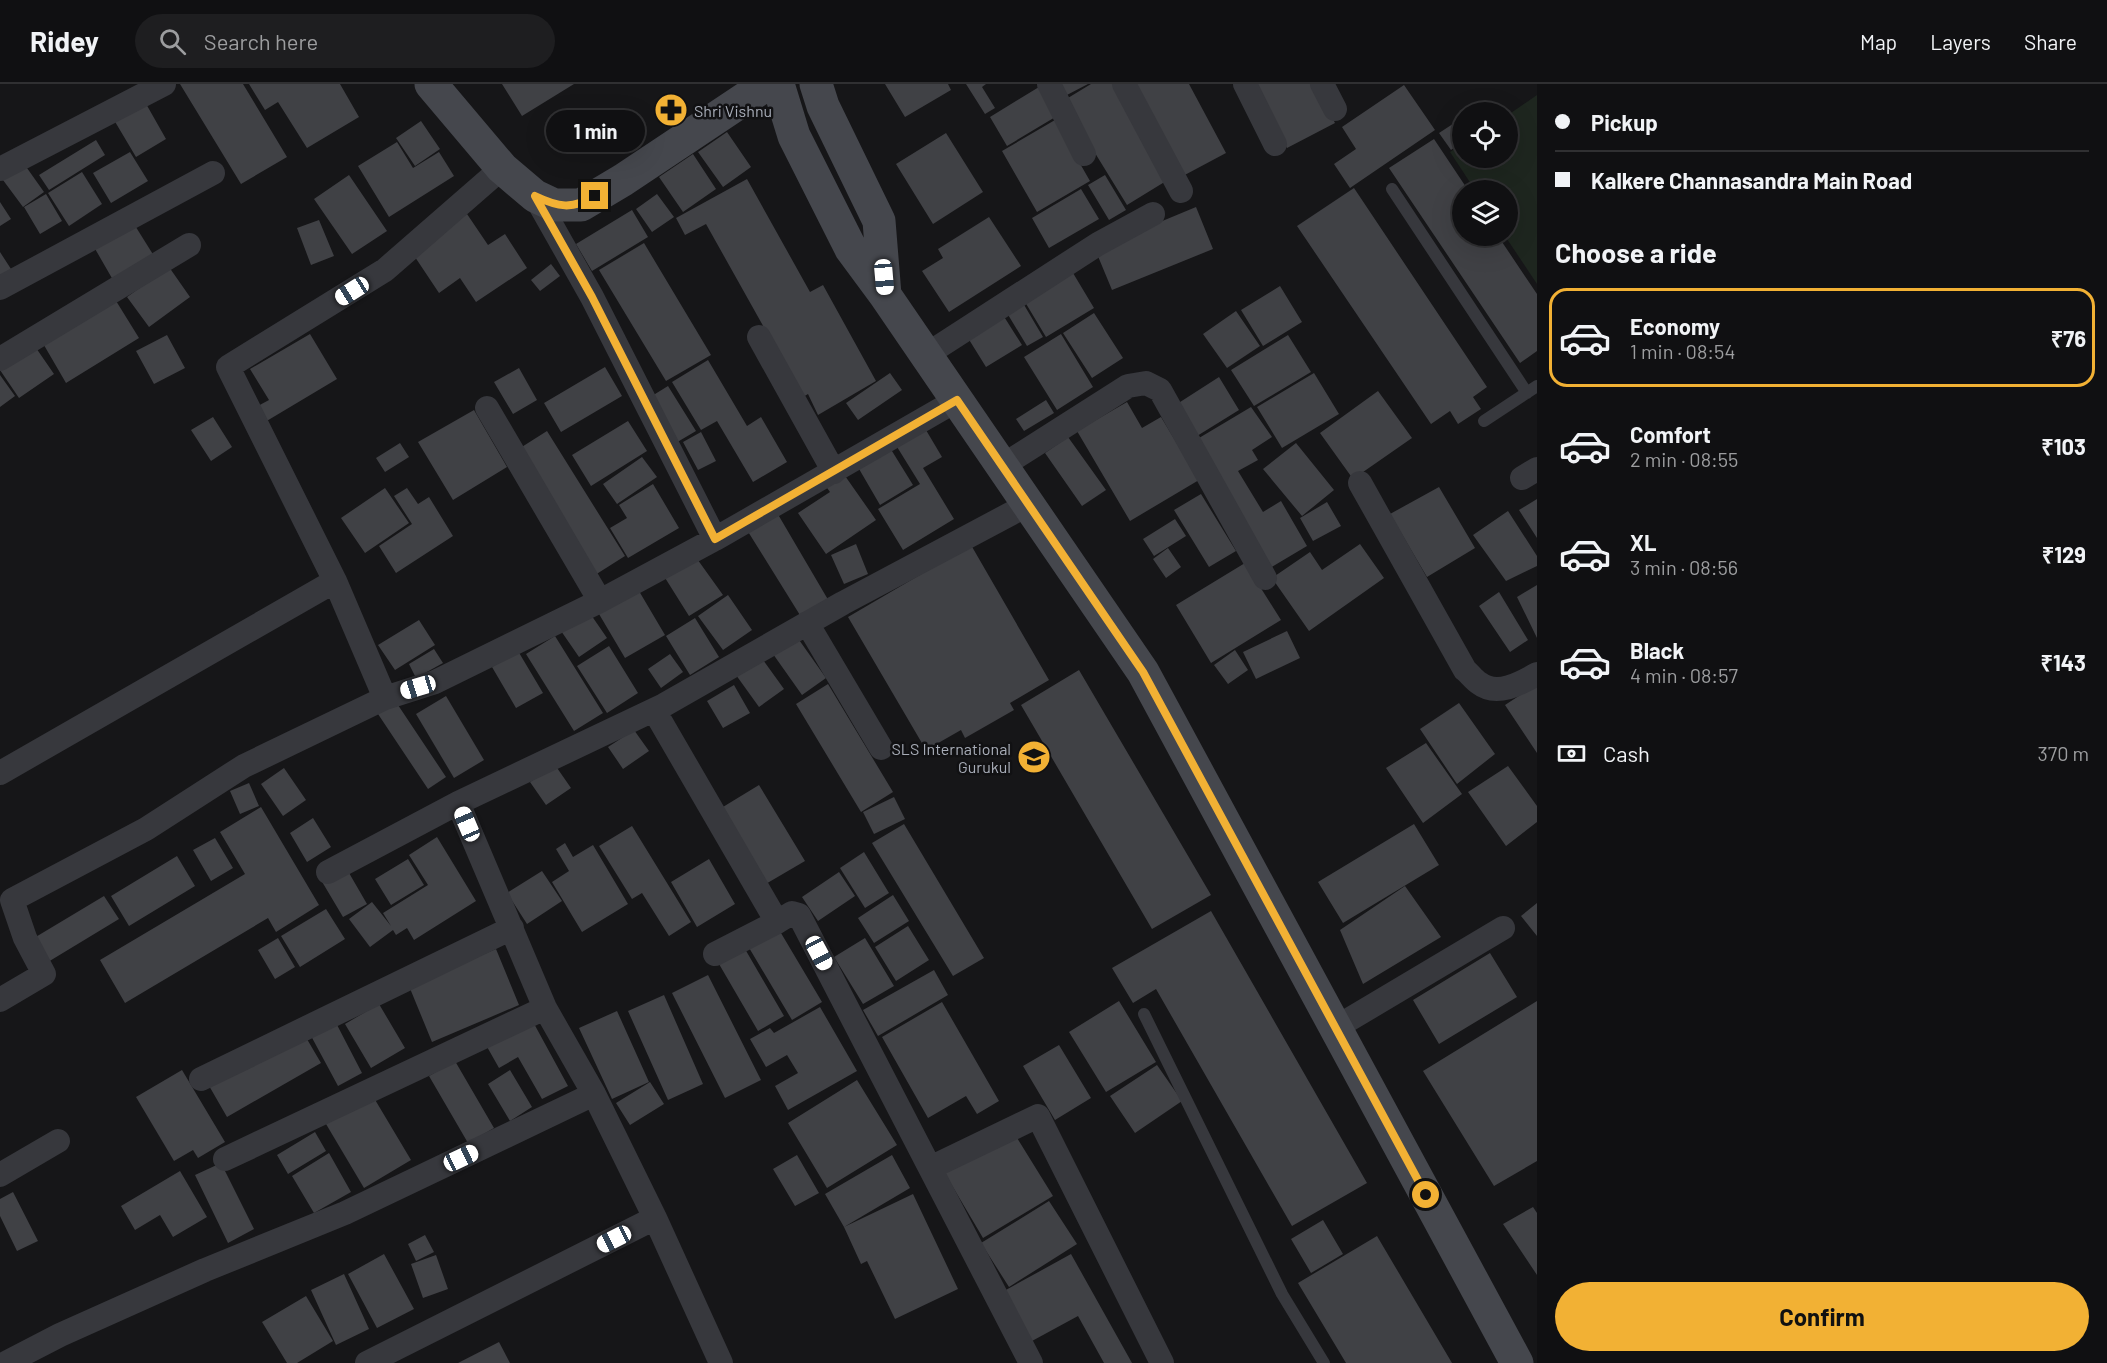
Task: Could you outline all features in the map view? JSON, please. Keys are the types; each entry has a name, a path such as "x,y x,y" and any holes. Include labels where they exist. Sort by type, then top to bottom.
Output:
{"main road":[{"path":"431,84 502,168 535,196 554,206 581,205 623,180 767,84"},
{"path":"778,84 794,136 851,249 885,295 1143,672 1517,1363"},
{"path":"816,84 823,106 879,221 885,295"}],"street":[{"path":"0,169 164,84"},
{"path":"1049,84 1084,153"},
{"path":"1124,84 1181,191"},
{"path":"1245,84 1275,144"},
{"path":"1322,84 1335,109"},
{"path":"386,698 335,581 228,367 385,270 502,168"},
{"path":"0,288 213,173"},
{"path":"535,196 592,297 715,539"},
{"path":"926,355 1098,244 1153,214"},
{"path":"0,360 189,245"},
{"path":"759,337 834,472"},
{"path":"1002,466 1128,386 1146,383 1160,390 1265,578"},
{"path":"0,1000 44,974 25,938 12,900 146,829 244,766 386,698 435,682 600,601 834,472 957,400"},
{"path":"488,408 600,601"},
{"path":"1360,483 1465,670 1481,685 1500,689 1519,685 1537,674"},
{"path":"328,872 458,804 654,710 807,623 1029,504"},
{"path":"0,772 335,581"},
{"path":"807,623 881,748"},
{"path":"654,710 777,922"},
{"path":"458,804 545,1008 594,1094 655,1218 721,1363"},
{"path":"715,954 792,913 799,915 1031,1363"},
{"path":"201,1079 512,928"},
{"path":"1335,1028 1503,928"},
{"path":"225,1159 545,1008"},
{"path":"6,1363 60,1335 205,1270 345,1213 594,1094"},
{"path":"930,1168 1038,1116 1162,1363"},
{"path":"0,1175 58,1141"},
{"path":"367,1363 655,1218"}],"lane":[{"path":"1392,189 1532,390 1484,421"},
{"path":"1144,1014 1282,1294 1324,1363"}],"shaded area":[{"path":"1537,95 1537,284 1512,246 1518,246 1518,180 1468,180 1461,168 1518,168 1518,108"}],"building":[{"path":"180,84 243,84 287,157 241,184"},
{"path":"249,84 340,84 359,117 307,148 278,102 265,110"},
{"path":"502,84 574,84 522,116"},
{"path":"885,84 948,84 951,90 905,117"},
{"path":"966,84 986,84 982,87 995,108 985,114"},
{"path":"1059,84 1088,84 1065,96"},
{"path":"1091,84 1113,84 1171,178 1127,205 1063,101"},
{"path":"1131,84 1189,84 1226,153 1181,177"},
{"path":"1253,84 1315,84 1335,123 1287,148"},
{"path":"1404,85 1435,130 1350,188 1334,164 1356,149 1342,127"},
{"path":"1039,87 1057,116 1007,146 990,117"},
{"path":"145,102 166,139 136,157 114,120"},
{"path":"1055,120 1090,181 1037,212 1002,151"},
{"path":"421,121 440,149 415,166 396,138"},
{"path":"1452,125 1452,149 1451,150 1439,133"},
{"path":"727,132 751,167 723,187 698,152"},
{"path":"946,133 983,192 933,224 896,164"},
{"path":"1434,139 1461,180 1452,180 1452,246 1505,246 1537,294 1537,351 1520,363 1389,168"},
{"path":"96,140 105,155 49,190 39,175"},
{"path":"397,142 413,168 439,152 454,176 389,217 358,166"},
{"path":"130,152 148,181 111,203 93,173"},
{"path":"693,154 716,189 683,212 659,177"},
{"path":"22,161 44,192 23,207 0,176"},
{"path":"82,172 102,204 69,226 48,193"},
{"path":"349,175 387,231 352,254 314,199"},
{"path":"1105,175 1126,210 1109,220 1088,185"},
{"path":"747,179 810,292 823,285 876,381 818,415 808,394 803,397 706,224 685,235 676,218"},
{"path":"1354,188 1487,387 1473,397 1481,409 1458,424 1450,411 1431,424 1297,226"},
{"path":"1081,189 1099,219 1049,248 1032,218"},
{"path":"46,194 62,221 40,234 24,207"},
{"path":"657,194 674,217 652,232 636,209"},
{"path":"0,202 11,219 0,226"},
{"path":"1196,207 1213,249 1112,290 1095,249"},
{"path":"632,210 648,237 592,271 576,244"},
{"path":"467,214 488,245 505,234 527,268 476,302 460,278 439,293 411,251"},
{"path":"989,217 1021,266 949,312 922,271 943,258 938,249"},
{"path":"319,220 334,256 311,265 297,228"},
{"path":"134,224 154,256 113,280 94,247"},
{"path":"644,243 711,355 666,381 599,270"},
{"path":"0,252 11,269 0,276"},
{"path":"551,264 560,276 540,291 531,280"},
{"path":"169,267 190,297 149,327 127,297"},
{"path":"1073,273 1094,308 1046,337 1025,302"},
{"path":"1280,286 1302,322 1263,346 1241,310"},
{"path":"113,296 139,338 66,383 41,340"},
{"path":"1023,303 1043,337 1027,346 1007,313"},
{"path":"1236,311 1260,346 1227,368 1203,334"},
{"path":"1094,313 1123,358 1092,378 1063,333"},
{"path":"1003,315 1022,345 986,367 968,338"},
{"path":"310,334 337,379 265,422 256,407 269,400 250,369"},
{"path":"1061,334 1093,387 1057,410 1024,357"},
{"path":"167,335 185,368 154,384 136,351"},
{"path":"1288,335 1311,372 1254,406 1231,370"},
{"path":"34,345 54,374 19,398 0,370"},
{"path":"708,360 747,426 761,417 787,462 753,482 717,421 701,430 672,382"},
{"path":"605,367 622,396 561,432 544,403"},
{"path":"519,368 537,400 513,414 494,382"},
{"path":"890,373 902,390 858,420 846,403"},
{"path":"1314,373 1339,414 1282,448 1257,407"},
{"path":"0,375 15,396 0,407"},
{"path":"1219,377 1239,410 1197,436 1177,404"},
{"path":"668,386 696,431 674,444 647,399"},
{"path":"1378,391 1412,438 1353,479 1320,433"},
{"path":"1046,400 1054,413 1024,431 1016,419"},
{"path":"1127,402 1142,428 1161,417 1199,480 1130,521 1077,431"},
{"path":"1251,407 1272,437 1252,450 1258,460 1238,471 1263,512 1281,501 1307,546 1270,568 1194,441"},
{"path":"474,410 507,467 453,500 418,442"},
{"path":"213,417 232,447 211,461 191,430"},
{"path":"628,421 647,451 591,486 572,455"},
{"path":"923,425 942,457 923,468 954,519 903,550 878,509 920,484 894,442"},
{"path":"547,431 625,556 595,575 517,450"},
{"path":"701,432 716,461 698,470 683,442"},
{"path":"1068,437 1106,490 1082,506 1045,453"},
{"path":"400,443 409,457 385,472 376,458"},
{"path":"887,443 913,485 880,505 855,462"},
{"path":"1296,443 1334,490 1302,516 1263,469"},
{"path":"642,457 657,477 617,504 603,484"},
{"path":"843,473 876,520 826,554 798,513 830,492 825,485"},
{"path":"653,484 679,528 628,558 610,528 627,518 619,505"},
{"path":"1439,487 1475,548 1427,577 1390,514"},
{"path":"385,488 409,523 365,553 341,518"},
{"path":"407,488 418,504 429,497 453,536 396,573 379,546 412,524 394,496"},
{"path":"1201,494 1236,551 1209,567 1174,510"},
{"path":"1537,499 1537,538 1519,510"},
{"path":"1327,502 1341,526 1313,541 1300,518"},
{"path":"776,511 830,603 803,620 747,530"},
{"path":"1508,511 1537,556 1537,566 1506,581 1473,535"},
{"path":"1175,519 1186,536 1154,556 1143,539"},
{"path":"856,544 868,574 844,584 831,555"},
{"path":"1360,544 1384,578 1309,631 1272,578 1310,552 1322,570"},
{"path":"971,545 1049,680 1010,703 1014,710 965,738 961,730 926,750 848,617"},
{"path":"1168,548 1181,567 1166,578 1153,559"},
{"path":"695,556 723,595 689,616 662,573"},
{"path":"1245,563 1281,620 1211,663 1176,605"},
{"path":"1537,585 1537,638 1517,597"},
{"path":"639,591 665,635 625,658 599,614"},
{"path":"1499,592 1528,640 1510,652 1479,606"},
{"path":"728,595 752,630 723,650 698,616"},
{"path":"587,609 607,638 579,657 559,628"},
{"path":"695,618 719,657 690,675 666,636"},
{"path":"419,620 435,645 395,670 378,645"},
{"path":"1287,631 1300,658 1256,679 1243,652"},
{"path":"555,636 603,713 574,731 526,654"},
{"path":"797,637 826,678 802,695 773,654"},
{"path":"609,646 638,693 607,713 577,666"},
{"path":"434,649 443,663 416,678 409,664"},
{"path":"1235,650 1248,670 1228,684 1214,665"},
{"path":"518,651 543,693 516,708 492,667"},
{"path":"670,654 683,672 661,688 648,669"},
{"path":"761,657 784,689 759,707 736,675"},
{"path":"1079,670 1211,895 1152,929 1021,705"},
{"path":"828,684 893,792 861,812 796,704"},
{"path":"1537,684 1537,753 1505,705"},
{"path":"734,685 750,713 723,728 707,701"},
{"path":"446,696 484,760 454,778 416,714"},
{"path":"396,702 446,777 428,789 378,714"},
{"path":"1459,703 1495,754 1457,784 1420,729"},
{"path":"634,730 649,751 623,769 608,747"},
{"path":"1426,743 1462,794 1423,823 1386,768"},
{"path":"555,765 571,788 546,805 530,782"},
{"path":"1508,766 1537,806 1537,822 1506,846 1468,792"},
{"path":"284,768 306,800 283,816 261,784"},
{"path":"249,783 259,806 240,814 230,791"},
{"path":"759,785 805,861 764,885 718,810"},
{"path":"894,797 905,819 874,834 863,812"},
{"path":"261,807 319,905 276,932 268,918 125,1003 100,960 245,874 220,832"},
{"path":"313,818 331,847 307,862 290,833"},
{"path":"904,824 984,958 953,976 872,843"},
{"path":"1414,824 1439,865 1343,923 1318,882"},
{"path":"632,826 691,922 669,936 642,893 632,899 599,846"},
{"path":"437,837 476,901 414,940 407,928 396,935 393,930 370,947 349,919 372,902 391,926 383,913 428,885 409,855"},
{"path":"215,838 233,868 211,881 193,850"},
{"path":"565,843 573,857 593,845 628,904 582,932 552,882 569,871 556,849"},
{"path":"864,852 889,893 865,908 840,868"},
{"path":"177,856 195,886 129,926 111,896"},
{"path":"408,859 424,885 391,905 375,879"},
{"path":"709,859 735,904 697,927 671,882"},
{"path":"345,866 367,904 343,917 321,880"},
{"path":"542,871 562,901 527,924 507,893"},
{"path":"839,872 855,896 818,921 802,897"},
{"path":"1405,886 1441,937 1363,984 1340,930"},
{"path":"893,895 909,921 874,943 858,918"},
{"path":"104,896 119,919 48,962 34,938"},
{"path":"1537,903 1537,936 1521,916"},
{"path":"326,909 345,939 300,967 281,936"},
{"path":"1211,911 1367,1183 1292,1226 1156,989 1133,1003 1112,968"},
{"path":"908,926 929,960 896,981 875,947"},
{"path":"778,928 822,1002 792,1020 748,946"},
{"path":"278,938 295,967 275,979 258,950"},
{"path":"865,938 894,986 863,1004 834,957"},
{"path":"496,949 519,1005 432,1042 409,986"},
{"path":"745,949 784,1016 758,1031 719,964"},
{"path":"1490,953 1517,997 1439,1044 1413,1000"},
{"path":"934,970 948,995 878,1036 863,1010"},
{"path":"708,975 761,1080 725,1098 672,993"},
{"path":"664,995 703,1084 668,1100 628,1011"},
{"path":"1119,1001 1156,1062 1106,1092 1069,1032"},
{"path":"1537,1001 1537,1161 1494,1186 1423,1071"},
{"path":"942,1002 999,1101 977,1114 966,1096 928,1118 882,1037"},
{"path":"379,1004 405,1048 371,1068 345,1024"},
{"path":"820,1007 857,1071 788,1110 775,1086 798,1073 787,1055 766,1067 750,1039 770,1028 774,1033"},
{"path":"617,1011 649,1082 612,1099 579,1028"},
{"path":"532,1020 568,1086 542,1099 518,1057 499,1068 486,1045"},
{"path":"335,1021 362,1073 338,1086 310,1034"},
{"path":"304,1034 321,1063 227,1117 208,1084"},
{"path":"1059,1045 1091,1098 1055,1120 1023,1066"},
{"path":"455,1061 494,1128 468,1143 429,1076"},
{"path":"1157,1065 1182,1101 1135,1133 1110,1096"},
{"path":"182,1070 225,1142 198,1158 193,1150 174,1161 136,1097"},
{"path":"510,1070 532,1107 510,1121 488,1084"},
{"path":"857,1080 897,1145 827,1188 788,1123"},
{"path":"650,1082 664,1104 630,1125 616,1103"},
{"path":"374,1098 411,1160 364,1188 326,1124"},
{"path":"315,1132 326,1151 288,1174 277,1155"},
{"path":"1014,1133 1053,1196 983,1238 944,1172"},
{"path":"329,1153 351,1192 314,1213 292,1176"},
{"path":"797,1155 819,1193 795,1206 773,1169"},
{"path":"892,1155 910,1188 844,1227 825,1194"},
{"path":"221,1163 254,1229 228,1243 195,1175"},
{"path":"180,1171 207,1217 173,1237 160,1215 135,1230 121,1206"},
{"path":"13,1192 38,1241 17,1251 0,1216 0,1199"},
{"path":"913,1194 958,1289 895,1319 867,1261 861,1264 844,1227"},
{"path":"1049,1201 1077,1244 1009,1287 981,1243"},
{"path":"1533,1207 1537,1213 1537,1275 1503,1224"},
{"path":"1323,1220 1343,1254 1311,1273 1291,1239"},
{"path":"425,1235 434,1252 416,1261 408,1244"},
{"path":"1377,1236 1452,1363 1346,1363 1298,1283"},
{"path":"384,1254 414,1309 377,1328 348,1274"},
{"path":"1071,1254 1132,1363 1104,1363 1078,1316 1032,1341 1004,1291"},
{"path":"436,1255 448,1289 423,1298 411,1264"},
{"path":"344,1274 369,1329 336,1345 311,1290"},
{"path":"306,1296 333,1341 297,1363 287,1363 262,1322"},
{"path":"499,1342 510,1363 458,1363"}],"place":[{"name":"Shri Vishnu","path":"671,110"},
{"name":"SLS International Gurukul","path":"1034,757"}],"route":[{"path":"595,196 581,205 554,206 535,196 592,297 715,539 957,400 1143,672 1426,1195"}]}
